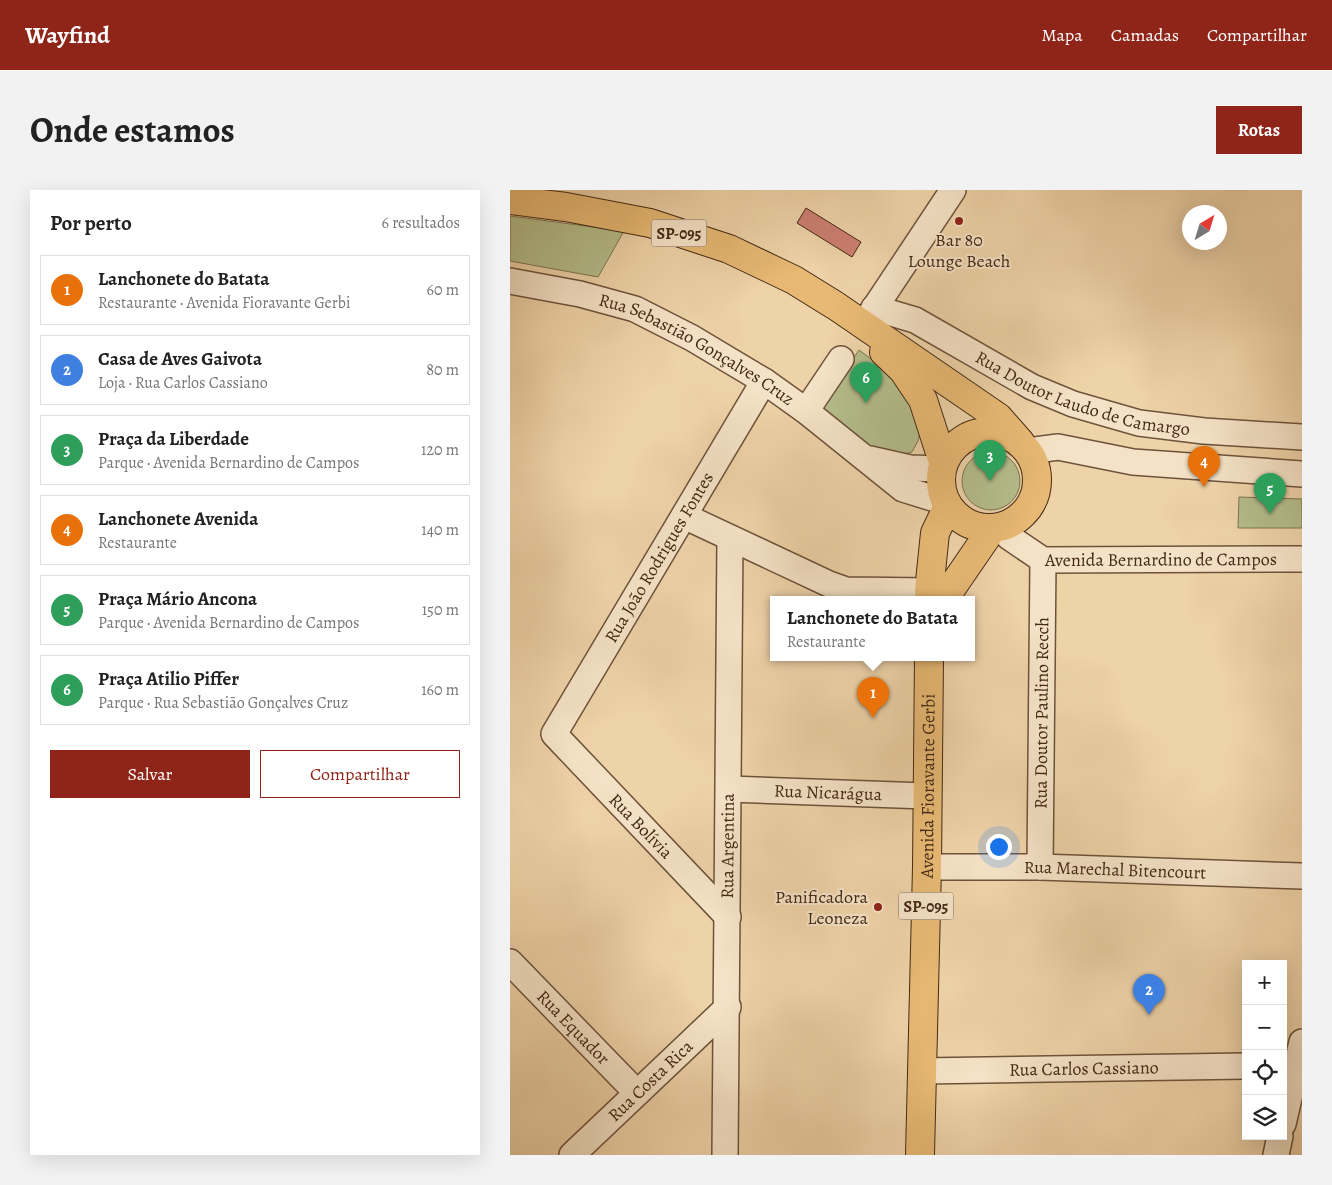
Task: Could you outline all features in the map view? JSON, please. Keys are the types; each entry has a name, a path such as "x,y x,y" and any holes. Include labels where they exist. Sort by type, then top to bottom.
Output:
{"main road":[{"name":"SP-095","path":"510,200 566,207 659,226 729,249 794,280 836,306 866,321 998,417 1024,446 1038,473 1035,497 1022,517 996,528 934,596"},
{"name":"SP-095","path":"866,321 923,400 942,466 940,486 947,504"},
{"path":"942,466 953,446 968,436 986,431 1004,433 1024,446"},
{"path":"934,596 935,533 947,504 960,519 975,527 996,528"},
{"name":"Avenida Fioravante Gerbi","path":"920,1155 927,867 929,661"}],"street":[{"path":"866,321 953,190"},
{"name":"Rua Sebastião Gonçalves Cruz","path":"510,281 580,294 636,309 692,338 764,381 806,411 903,489 947,504"},
{"name":"Rua Doutor Laudo de Camargo","path":"866,321 915,320 1032,386 1073,404 1139,423 1204,431 1302,437"},
{"path":"806,411 841,359"},
{"name":"Rua João Rodrigues Fontes","path":"554,734 764,381"},
{"path":"1024,446 1058,447 1132,462 1302,474"},
{"path":"865,457 892,465 942,466"},
{"path":"684,516 829,584 846,590 934,596"},
{"name":"Avenida Bernardino de Campos","path":"996,528 1043,560 1302,559"},
{"name":"Rua Argentina","path":"725,1155 728,1007 730,538"},
{"name":"Rua Doutor Paulino Recch","path":"1040,867 1043,560"},
{"name":"Rua Bolívia","path":"554,734 728,917"},
{"name":"Rua Nicarágua","path":"729,789 927,796"},
{"name":"Rua Marechal Bitencourt","path":"927,867 1040,867 1302,876"},
{"name":"Rua Equador","path":"510,962 638,1093"},
{"name":"Rua Costa Rica","path":"572,1155 728,1007"},
{"path":"1287,1100 1294,1057"},
{"name":"Rua Carlos Cassiano","path":"922,1071 1242,1066"},
{"path":"1276,1155 1279,1140"}],"green space":[{"path":"510,216 624,231 598,277 510,261"},
{"path":"859,350 891,376 909,399 919,424 919,438 912,452 898,455 872,450 850,437 818,410"},
{"path":"985,452 997,452 1012,460 1020,475 1020,487 1012,502 997,510 985,510 970,502 962,487 962,475 970,460"},
{"path":"1239,497 1302,499 1302,528 1238,528"}],"building":[{"path":"806,208 861,242 852,257 797,223"}],"place":[{"name":"Bar 80 Lounge Beach","path":"959,221"},
{"name":"Praça Atilio Piffer","path":"866,403"},
{"name":"Praça da Liberdade","path":"990,481"},
{"name":"Lanchonete Avenida","path":"1204,487"},
{"name":"Praça Mário Ancona","path":"1270,514"},
{"name":"Lanchonete do Batata","path":"873,718"},
{"name":"Panificadora Leoneza","path":"878,907"},
{"name":"Casa de Aves Gaivota","path":"1149,1015"}]}
